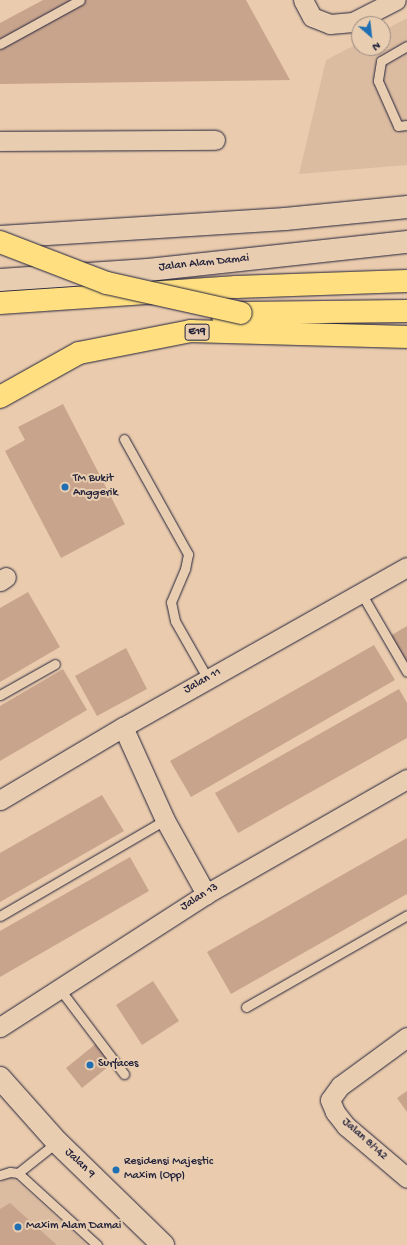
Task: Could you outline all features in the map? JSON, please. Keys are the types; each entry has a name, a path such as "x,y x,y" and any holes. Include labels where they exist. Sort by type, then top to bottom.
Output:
{"highway":[{"path":"3,236 107,283 242,313"},
{"path":"0,303 236,287 407,281"},
{"name":"E19","path":"0,382 80,340 242,313 407,311"},
{"name":"E19","path":"0,397 79,353 191,332 407,337"},
{"path":"366,336 407,348"}],"main road":[{"path":"3,236 285,219 407,207"},
{"name":"Jalan Alam Damai","path":"3,281 148,270 407,242"},
{"name":"Jalan 9","path":"0,1078 57,1142 163,1245"},
{"path":"136,1218 146,1245"}],"street":[{"path":"303,0 312,17 330,24 353,22 396,0"},
{"path":"0,141 215,140"},
{"name":"Jalan 11","path":"0,800 123,727 407,567"},
{"path":"123,727 164,820 206,894"},
{"name":"Jalan 13","path":"0,1027 206,894 407,779"},
{"name":"Jalan 8/142","path":"407,1037 340,1086 330,1100 335,1112 346,1126 407,1178"}],"lane":[{"path":"0,44 80,0"},
{"path":"407,46 381,60 378,81 398,126 407,125"},
{"path":"124,439 188,554 186,570 171,602 175,621 208,679"},
{"path":"361,593 407,672"},
{"path":"0,695 55,664"},
{"path":"0,916 164,820"},
{"path":"246,1007 407,915"},
{"path":"59,988 124,1074"},
{"path":"18,1173 57,1142"},
{"path":"0,1175 10,1172 18,1173 97,1245"}],"shaded area":[{"path":"407,18 407,165 299,174 326,60 351,47 351,56 391,56 391,27"},
{"name":"Maxim Alam Damai","path":"12,1177 87,1245 0,1245 0,1181"}],"building":[{"path":"43,0 246,0 290,80 0,84 0,23"},
{"name":"TM Bukit Anggerik","path":"63,404 125,524 61,558 5,451 25,440 18,427"},
{"path":"28,592 60,647 0,682 0,608"},
{"path":"407,626 407,664 390,636"},
{"path":"374,645 395,680 191,797 170,761"},
{"path":"126,648 147,689 97,716 75,676"},
{"path":"63,669 87,710 0,761 0,706"},
{"path":"399,689 407,703 407,738 238,833 215,793"},
{"path":"102,795 124,831 0,902 0,853"},
{"path":"407,838 407,894 231,994 207,952"},
{"path":"130,857 149,891 0,977 0,931"},
{"path":"153,981 179,1021 142,1045 116,1005"},
{"name":"Surfaces","path":"98,1042 114,1062 82,1088 66,1068"},
{"path":"407,1091 407,1112 397,1098"},
{"name":"Maxim Alam Damai","path":"10,1203 57,1245 0,1245 0,1209"}],"place":[{"name":"TM Bukit Anggerik","path":"65,487"},
{"name":"Surfaces","path":"90,1065"},
{"name":"Residensi Majestic Maxim (Opp)","path":"116,1170"},
{"name":"Maxim Alam Damai","path":"18,1227"}]}
